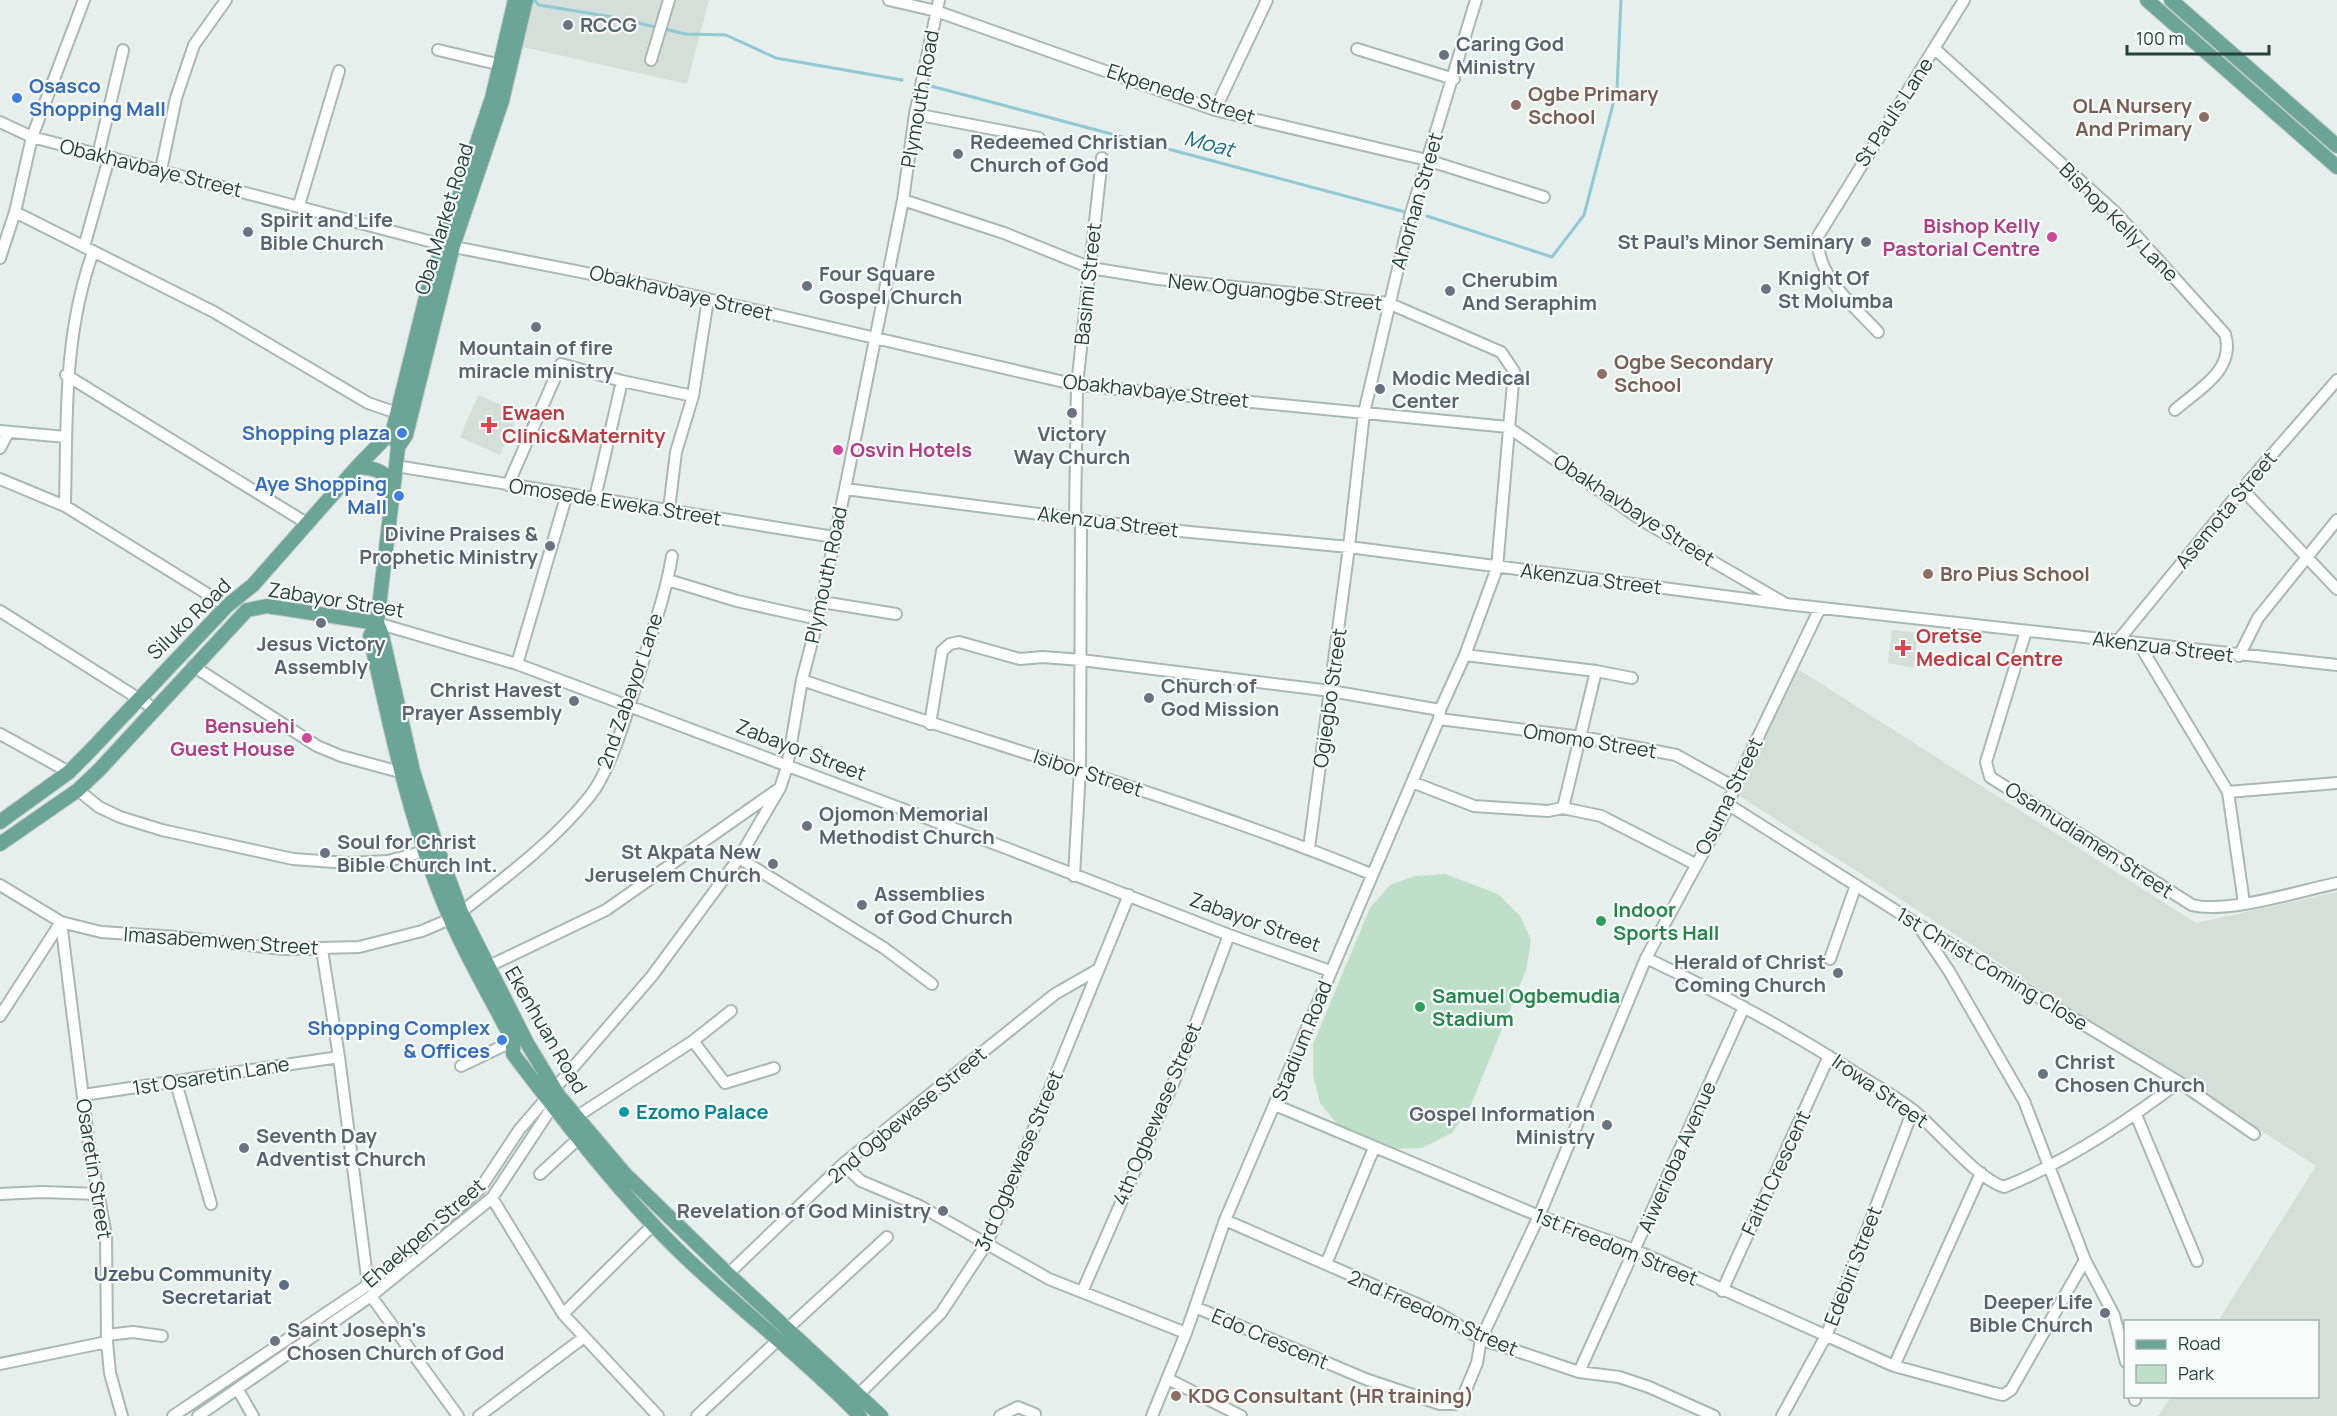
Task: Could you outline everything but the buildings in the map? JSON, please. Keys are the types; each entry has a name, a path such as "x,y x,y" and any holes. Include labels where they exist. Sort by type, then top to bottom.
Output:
{"main road":[{"name":"Oba Market Road","path":"398,447 406,435 448,245 501,65 515,0"},
{"name":"Oba Market Road","path":"393,430 428,289 448,245 502,101 526,0"},
{"path":"2146,0 2337,167"},
{"path":"2171,0 2337,146"},
{"name":"Ekenhuan Road","path":"393,430 398,447 396,466 377,623 370,636 400,772 424,851 456,915 513,1041 513,1054 576,1117 626,1174 728,1274 860,1416"},
{"name":"Siluko Road","path":"0,822 69,772 226,606 253,585 357,467 393,430"},
{"path":"357,467 376,468 393,483"},
{"name":"Zabayor Street","path":"247,610 267,606 377,623"},
{"name":"Siluko Road","path":"0,844 78,790 247,610"},
{"name":"Ekenhuan Road","path":"377,623 382,635 413,771 456,915 487,967 577,1140 653,1225 881,1416"}],"street":[{"path":"0,258 15,212 32,137 84,0"},
{"path":"160,170 176,98 194,45 226,0"},
{"path":"651,60 669,0"},
{"name":"Ekpenede Street","path":"889,0 938,6 1215,110 1427,160 1544,197"},
{"path":"1215,110 1267,0"},
{"path":"1463,0 1476,1"},
{"name":"St Paul's Lane","path":"1878,332 1826,272 1817,249 1818,236 1823,224 1964,0"},
{"name":"Ahorhan Street","path":"1349,547 1364,413 1388,303 1427,160 1454,79 1476,1"},
{"name":"Plymouth Road","path":"554,1094 652,976 739,858 780,788 787,767 802,680 822,602 845,489 903,200 915,114 938,6"},
{"path":"1357,49 1454,79"},
{"name":"Bishop Kelly Lane","path":"1935,49 2116,213 2225,334 2229,346 2227,360 2175,410"},
{"path":"65,506 66,375 123,50"},
{"path":"438,50 501,65"},
{"path":"299,205 339,71"},
{"path":"915,114 1039,138"},
{"name":"Obakhavbaye Street","path":"0,122 32,137 448,245 587,272 875,336 1077,385 1508,427 1643,521 1786,604"},
{"name":"Basimi Street","path":"1074,876 1080,769 1082,660 1077,385 1102,158"},
{"name":"New Oguanogbe Street","path":"903,200 1004,233 1091,268 1158,279 1388,303 1501,352 1514,371 1497,568"},
{"path":"15,212 214,312 368,404 397,413"},
{"path":"669,509 676,452 693,396 708,299"},
{"path":"508,485 561,364 622,381 693,396"},
{"path":"66,375 308,524"},
{"name":"Asemota Street","path":"2117,642 2242,489 2337,380"},
{"path":"595,498 622,381"},
{"path":"0,448 4,432 66,438"},
{"name":"Omosede Eweka Street","path":"396,466 834,537"},
{"path":"0,479 65,506 226,606"},
{"name":"Akenzua Street","path":"845,489 1078,519 1349,547 1786,604 2239,656 2337,665"},
{"path":"2242,489 2337,589"},
{"path":"516,664 567,494"},
{"path":"2239,656 2258,618 2337,520"},
{"name":"Ogiegbo Street","path":"1309,848 1349,547"},
{"name":"2nd Zabayor Lane","path":"456,915 522,865 591,795 613,750 629,705 668,580 672,556"},
{"name":"Stadium Road","path":"1152,1416 1186,1333 1225,1220 1466,655 1497,568"},
{"path":"668,580 738,602 818,619"},
{"path":"822,602 896,614"},
{"name":"Osuma Street","path":"1539,1216 1646,958 1729,805 1734,787 1820,608"},
{"path":"0,611 155,708"},
{"name":"Zabayor Street","path":"377,623 516,664 629,705 1229,935 1330,971"},
{"name":"Osamudiamen Street","path":"2026,631 1986,762 1990,777 2184,901 2202,908 2244,903 2337,883"},
{"name":"Omomo Street","path":"930,724 942,651 950,644 958,642 1020,659 1043,657 1082,660 1331,691 1440,714 1582,737 1676,755 1734,787"},
{"path":"2139,644 2228,792 2244,903"},
{"path":"1466,655 1596,670 1632,678"},
{"path":"193,666 299,736 323,749 400,772"},
{"path":"1563,808 1582,737 1596,670"},
{"name":"Isibor Street","path":"802,680 930,724 1080,769 1309,848 1371,874"},
{"path":"0,734 69,772"},
{"path":"1412,782 1474,806 1548,810 1563,808 1601,816 1695,864"},
{"path":"2228,792 2337,783"},
{"path":"487,967 606,910 780,788"},
{"path":"78,790 99,807 120,817 162,830 293,859 348,863 388,861 424,851"},
{"name":"1st Christ Coming Close","path":"1729,805 1917,924 2179,1082 2254,1134"},
{"path":"739,858 884,948 932,984"},
{"name":"Imasabemwen Street","path":"0,885 60,922 101,932 177,937 283,950 322,950 370,944 422,931 456,915"},
{"path":"1830,959 1856,885"},
{"name":"3rd Ogbewase Street","path":"858,1395 941,1313 987,1243 1129,895"},
{"path":"0,1016 60,922"},
{"name":"Osaretin Street","path":"60,922 83,1095 106,1235 107,1339 110,1373 122,1416"},
{"path":"1917,924 1949,971 2024,1101 2085,1260 2114,1315 2124,1354"},
{"name":"4th Ogbewase Street","path":"1082,1292 1175,1078 1229,935"},
{"path":"322,950 339,1057 368,1285"},
{"path":"1949,971 1951,961 1960,950"},
{"name":"Irowa Street","path":"1646,958 1744,1007 1829,1056 1913,1110 1995,1185 2004,1187 2048,1167"},
{"name":"2nd Ogbewase Street","path":"728,1274 843,1164 1055,994 1097,970"},
{"name":"Aiwerioba Avenue","path":"1579,1372 1744,1007"},
{"path":"576,1117 693,1041 731,1011"},
{"path":"461,1066 513,1041"},
{"path":"693,1041 725,1083 774,1068"},
{"name":"Faith Crescent","path":"1722,1291 1829,1056"},
{"name":"1st Osaretin Lane","path":"83,1095 339,1057"},
{"path":"2048,1167 2136,1115 2179,1082"},
{"path":"176,1083 211,1204"},
{"name":"Ehaekpen Street","path":"198,1416 371,1296 492,1198 554,1094"},
{"name":"Ehaekpen Street","path":"173,1416 368,1285 480,1190 519,1130 554,1094"},
{"name":"1st Freedom Street","path":"1275,1105 1539,1216 1635,1250 1722,1291 1827,1334 1894,1366 2003,1395 2011,1390 2085,1260"},
{"name":"Edebiri Street","path":"1782,1416 1827,1334 1913,1110"},
{"path":"2136,1115 2197,1261"},
{"path":"540,1174 577,1140"},
{"path":"1326,1264 1374,1148"},
{"path":"843,1164 861,1181 920,1206 1049,1279 1186,1333"},
{"path":"1894,1366 1981,1173"},
{"path":"0,1194 42,1192 99,1194"},
{"path":"492,1198 563,1314 658,1416"},
{"name":"Edo Crescent","path":"1195,1307 1368,1380 1449,1405 1462,1399 1477,1363 1481,1339 1539,1216"},
{"name":"2nd Freedom Street","path":"1225,1220 1440,1314 1481,1339 1579,1372 1619,1377 1649,1387 1714,1416"},
{"path":"563,1314 653,1225"},
{"path":"701,1415 888,1237"},
{"path":"371,1296 458,1416"},
{"path":"0,1364 134,1332 162,1336"},
{"path":"479,1416 584,1338"},
{"path":"1168,1379 1241,1416"},
{"path":"238,1390 253,1416"},
{"path":"1000,1416 1018,1407 1035,1414"}],"shaded area":[{"path":"533,0 709,0 687,84 523,47"},
{"name":"Ewaen Clinic&Maternity","path":"478,395 519,412 500,455 460,437"},
{"name":"Oretse Medical Centre","path":"1892,630 1918,633 1914,668 1888,663"},
{"path":"1798,669 2196,923 2337,892 2337,1416 2158,1416 2170,1398 2319,1398 2319,1320 2219,1320 2316,1166 1738,795"}],"green space":[{"name":"Samuel Ogbemudia Stadium","path":"1445,874 1498,894 1520,916 1531,940 1526,970 1471,1105 1452,1133 1422,1148 1392,1149 1341,1129 1320,1103 1313,1075 1313,1044 1370,908 1390,885 1415,876"}],"waterway":[{"name":"Moat","path":"534,0 539,5 612,17 686,34 726,35 776,58 902,80"},
{"name":"Moat","path":"1427,216 1552,257 1584,215 1617,89 1621,0"},
{"name":"Moat","path":"931,86 1409,213"}],"place":[{"name":"RCCG","path":"568,25"},
{"name":"Caring God Ministry","path":"1444,55"},
{"name":"Osasco Shopping Mall","path":"17,98"},
{"name":"Ogbe Primary School","path":"1516,105"},
{"name":"OLA Nursery And Primary","path":"2204,117"},
{"name":"Redeemed Christian Church of God","path":"958,154"},
{"name":"Spirit and Life Bible Church","path":"248,232"},
{"name":"Bishop Kelly Pastorial Centre","path":"2052,237"},
{"name":"St Paul's Minor Seminary","path":"1866,242"},
{"name":"Four Square Gospel Church","path":"807,286"},
{"name":"Knight Of St Molumba","path":"1766,289"},
{"name":"Cherubim And Seraphim","path":"1450,291"},
{"name":"Mountain of fire miracle ministry","path":"536,327"},
{"name":"Ogbe Secondary School","path":"1602,374"},
{"name":"Modic Medical Center","path":"1380,389"},
{"name":"Victory Way Church","path":"1072,413"},
{"name":"Ewaen Clinic&Maternity","path":"489,425"},
{"name":"Shopping plaza","path":"402,433"},
{"name":"Osvin Hotels","path":"838,450"},
{"name":"Aye Shopping Mall","path":"399,496"},
{"name":"Divine Praises & Prophetic Ministry","path":"550,546"},
{"name":"Bro Pius School","path":"1928,574"},
{"name":"Jesus Victory Assembly","path":"321,623"},
{"name":"Oretse Medical Centre","path":"1903,648"},
{"name":"Church of God Mission","path":"1149,698"},
{"name":"Christ Havest Prayer Assembly","path":"574,701"},
{"name":"Bensuehi Guest House","path":"307,738"},
{"name":"Ojomon Memorial Methodist Church","path":"807,826"},
{"name":"Soul for Christ Bible Church Int.","path":"325,853"},
{"name":"St Akpata New Jeruselem Church","path":"773,864"},
{"name":"Assemblies of God Church","path":"862,905"},
{"name":"Indoor Sports Hall","path":"1601,921"},
{"name":"Herald of Christ Coming Church","path":"1838,973"},
{"name":"Samuel Ogbemudia Stadium","path":"1420,1007"},
{"name":"Shopping Complex & Offices","path":"502,1040"},
{"name":"Christ Chosen Church","path":"2043,1074"},
{"name":"Ezomo Palace","path":"624,1112"},
{"name":"Gospel Information Ministry","path":"1607,1125"},
{"name":"Seventh Day Adventist Church","path":"244,1148"},
{"name":"Revelation of God Ministry","path":"943,1211"},
{"name":"Uzebu Community Secretariat","path":"284,1285"},
{"name":"Deeper Life Bible Church","path":"2105,1313"},
{"name":"Saint Joseph's Chosen Church of God","path":"275,1341"},
{"name":"KDG Consultant (HR training)","path":"1176,1396"}]}
